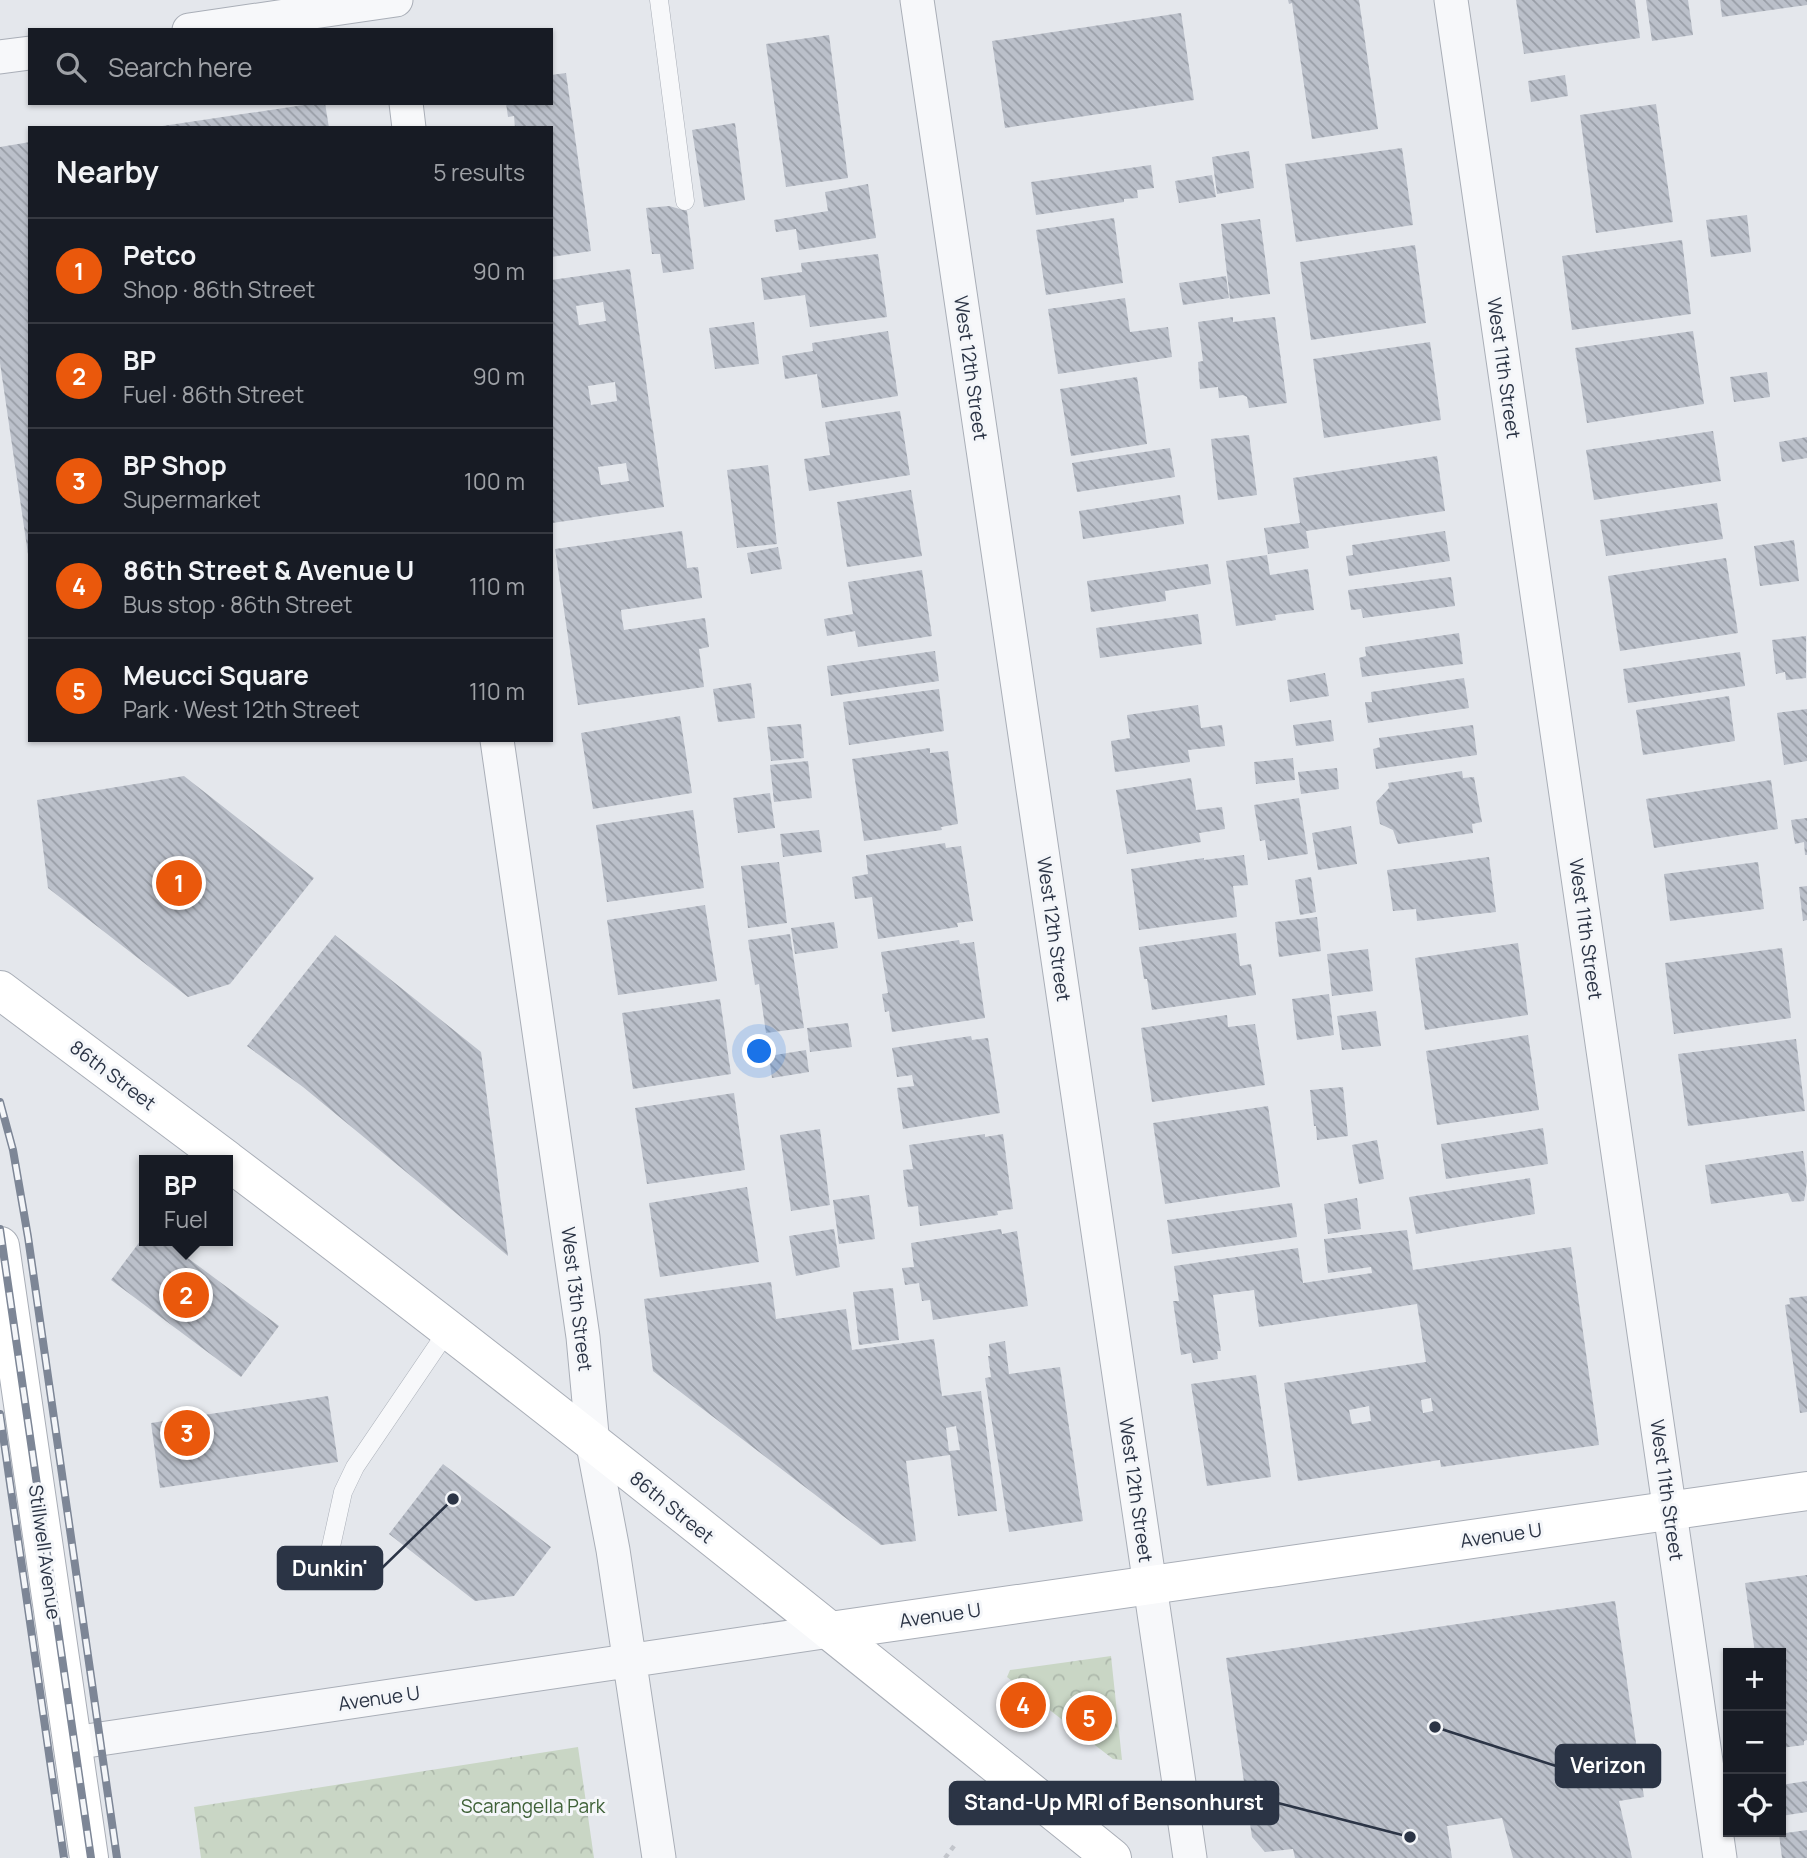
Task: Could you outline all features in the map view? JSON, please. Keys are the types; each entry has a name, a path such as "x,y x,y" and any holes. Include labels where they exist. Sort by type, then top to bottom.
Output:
{"main road":[{"name":"86th Street","path":"0,990 219,1155"},
{"name":"86th Street","path":"233,1166 448,1330 830,1631 1111,1858"},
{"name":"Stillwell Avenue","path":"0,1246 89,1858"},
{"name":"Avenue U","path":"830,1631 1807,1491"}],"street":[{"path":"391,0 395,28"},
{"path":"202,28 396,0"},
{"name":"West 12th Street","path":"917,0 1189,1858"},
{"name":"West 11th Street","path":"1451,0 1720,1858"},
{"path":"0,57 28,53"},
{"path":"405,105 409,126"},
{"name":"West 13th Street","path":"497,742 583,1336 593,1445 614,1550 659,1858"},
{"name":"Avenue U","path":"73,1743 830,1631"}],"lane":[{"path":"659,0 685,201"},
{"path":"330,1551 343,1492 355,1467 448,1330"}],"path":[{"path":"945,1858 957,1842"}],"green space":[{"path":"1111,1656 1122,1760 1113,1759 1007,1677 1010,1670"},
{"name":"Scarangella Park","path":"578,1747 594,1858 201,1858 194,1807"}],"building":[{"path":"1288,0 1359,0 1378,129 1312,139 1292,3 1289,4"},
{"path":"1516,0 1635,0 1640,38 1524,54"},
{"path":"1646,0 1688,0 1693,35 1652,41"},
{"path":"1720,0 1807,0 1807,5 1722,17"},
{"path":"1181,13 1194,100 1005,128 992,41"},
{"path":"829,35 848,178 786,187 766,44"},
{"path":"566,73 591,251 553,257 553,126 515,126 514,116 508,117 506,105 553,105 553,75"},
{"path":"1565,75 1568,96 1531,102 1528,81"},
{"path":"1656,104 1673,222 1596,233 1580,115"},
{"path":"304,105 325,105 329,126 162,126"},
{"path":"735,123 745,200 704,207 692,130"},
{"path":"28,142 28,554 0,363 0,147"},
{"path":"1402,148 1413,225 1296,242 1285,164"},
{"path":"1249,151 1254,188 1217,194 1212,157"},
{"path":"1151,165 1154,188 1137,190 1138,198 1036,215 1031,182"},
{"path":"1212,175 1216,197 1179,203 1175,181"},
{"path":"868,184 876,238 799,250 796,229 776,232 774,220 828,211 825,192"},
{"path":"669,206 687,211 694,269 663,273 660,254 652,254 646,208"},
{"path":"1747,215 1751,252 1711,257 1706,220"},
{"path":"1114,218 1123,283 1046,295 1036,230"},
{"path":"1260,219 1270,294 1230,299 1221,224"},
{"path":"1682,240 1691,314 1572,330 1562,256"},
{"path":"1415,245 1426,323 1311,340 1300,262"},
{"path":"878,254 887,317 810,327 805,295 764,300 761,278 802,272 801,263"},
{"path":"630,269 664,507 553,523 553,280","holes":["603,302 606,321 579,325 576,306","615,382 617,401 591,405 588,386","626,463 629,481 601,485 598,467"]},
{"path":"1226,276 1229,298 1183,305 1179,283"},
{"path":"1125,298 1130,332 1168,327 1172,357 1058,374 1048,309"},
{"path":"1233,317 1233,322 1275,317 1287,403 1249,408 1247,397 1243,395 1219,398 1218,387 1200,389 1198,362 1203,361 1198,322"},
{"path":"754,322 759,364 715,369 709,328"},
{"path":"888,331 898,396 822,408 817,374 785,379 782,356 813,351 812,343"},
{"path":"1693,331 1704,404 1587,423 1575,348"},
{"path":"1430,342 1441,420 1324,438 1313,359"},
{"path":"1767,372 1770,397 1734,402 1730,377"},
{"path":"1137,377 1147,444 1071,456 1060,389"},
{"path":"900,411 910,475 809,491 804,459 830,455 825,422"},
{"path":"1713,431 1721,481 1594,500 1586,450"},
{"path":"1249,435 1257,495 1218,500 1211,439"},
{"path":"1807,437 1807,458 1782,462 1779,442"},
{"path":"1170,448 1175,477 1077,492 1072,463"},
{"path":"1437,456 1445,511 1306,531 1309,548 1268,554 1264,528 1300,523 1293,478"},
{"path":"768,465 777,544 737,548 727,470"},
{"path":"911,490 922,556 847,567 837,502"},
{"path":"1180,495 1184,524 1083,539 1079,511"},
{"path":"1717,503 1723,539 1606,556 1600,520"},
{"path":"682,531 687,568 698,567 702,598 621,610 622,619 624,630 705,618 709,647 699,649 704,687 578,705 555,549"},
{"path":"1445,531 1450,561 1349,576 1346,556 1353,555 1352,545"},
{"path":"1794,540 1799,581 1760,586 1754,546"},
{"path":"778,547 782,569 751,574 747,553"},
{"path":"1267,555 1270,575 1308,569 1314,610 1275,615 1276,620 1236,626 1226,561"},
{"path":"1726,558 1738,633 1620,651 1608,576"},
{"path":"1208,564 1211,584 1165,591 1166,601 1091,612 1087,581"},
{"path":"922,570 932,636 858,647 855,631 827,636 824,619 853,614 848,582"},
{"path":"1451,577 1455,606 1363,618 1361,609 1351,610 1348,590"},
{"path":"1198,614 1202,644 1100,658 1096,628"},
{"path":"1459,633 1463,664 1362,677 1359,658 1366,656 1365,647"},
{"path":"1806,636 1806,678 1786,680 1785,672 1776,674 1772,640"},
{"path":"935,651 939,681 831,696 827,666"},
{"path":"1740,652 1745,686 1628,703 1623,669"},
{"path":"1325,673 1329,696 1290,702 1287,680"},
{"path":"1464,678 1469,708 1368,723 1365,702 1372,702 1371,692"},
{"path":"751,683 755,718 718,722 713,689"},
{"path":"939,689 944,731 849,745 843,702"},
{"path":"1729,696 1735,741 1643,755 1636,710"},
{"path":"1198,705 1201,728 1222,725 1225,746 1188,750 1190,762 1115,772 1111,741 1130,738 1127,715"},
{"path":"1807,709 1807,761 1784,765 1777,713"},
{"path":"680,716 692,793 593,809 581,733"},
{"path":"1331,720 1334,741 1296,746 1293,725"},
{"path":"801,724 804,758 771,761 767,727"},
{"path":"1473,725 1477,755 1376,769 1373,749 1380,747 1379,738"},
{"path":"930,748 930,753 948,751 958,824 941,827 942,830 864,841 852,759"},
{"path":"1293,758 1295,780 1256,784 1254,762"},
{"path":"808,761 812,798 774,802 770,765"},
{"path":"1337,768 1339,789 1301,794 1298,772"},
{"path":"1462,771 1463,778 1474,777 1482,822 1472,824 1473,833 1398,844 1393,830 1380,824 1376,802 1389,788 1388,783"},
{"path":"184,776 314,878 230,984 188,997 48,888 37,800"},
{"path":"1191,778 1196,810 1222,807 1225,829 1199,833 1201,842 1127,854 1116,790"},
{"path":"1771,780 1778,829 1654,848 1646,799"},
{"path":"770,793 775,828 738,833 733,798"},
{"path":"1299,798 1308,854 1268,860 1265,840 1260,841 1254,805"},
{"path":"693,810 704,888 607,902 596,825"},
{"path":"1807,818 1805,855 1804,842 1795,844 1791,820"},
{"path":"1351,826 1357,864 1318,870 1312,833"},
{"path":"819,830 822,852 783,857 780,834"},
{"path":"945,843 946,848 961,846 973,921 957,923 958,927 878,939 872,897 855,899 852,877 868,874 866,855"},
{"path":"1244,855 1248,885 1233,886 1237,917 1139,930 1131,869"},
{"path":"1489,857 1496,912 1417,921 1416,909 1393,911 1387,870"},
{"path":"779,862 787,923 748,928 741,866"},
{"path":"1758,862 1764,909 1670,921 1664,874"},
{"path":"1311,877 1316,912 1300,915 1295,880"},
{"path":"1807,886 1807,920 1803,921 1799,887"},
{"path":"705,905 717,981 618,995 607,920"},
{"path":"1317,917 1321,951 1279,957 1275,922"},
{"path":"834,922 838,948 795,954 791,928"},
{"path":"1236,933 1240,966 1251,964 1256,995 1152,1010 1139,947"},
{"path":"790,934 804,1028 766,1033 759,984 755,985 748,940"},
{"path":"335,935 481,1052 508,1256 303,1087 247,1046"},
{"path":"959,940 960,944 974,942 985,1018 892,1032 889,1011 885,1012 882,994 888,993 881,952"},
{"path":"1518,943 1528,1015 1425,1030 1415,958"},
{"path":"1782,948 1791,1018 1674,1034 1665,963"},
{"path":"1368,949 1373,991 1332,996 1327,954"},
{"path":"1329,994 1334,1035 1297,1040 1292,999"},
{"path":"720,999 731,1074 633,1089 622,1013"},
{"path":"1376,1011 1381,1046 1342,1050 1337,1016"},
{"path":"1227,1015 1228,1027 1255,1024 1265,1085 1152,1102 1141,1028"},
{"path":"848,1023 852,1047 810,1052 807,1028"},
{"path":"1528,1035 1539,1110 1437,1125 1426,1051"},
{"path":"971,1036 972,1040 988,1038 1000,1113 903,1129 897,1088 914,1086 912,1075 897,1077 892,1048"},
{"path":"1796,1039 1805,1111 1688,1126 1678,1054"},
{"path":"806,1050 809,1072 772,1078 769,1056"},
{"path":"1343,1087 1348,1136 1317,1140 1310,1090"},
{"path":"734,1093 745,1170 647,1184 635,1108"},
{"path":"1268,1106 1280,1187 1165,1204 1153,1123"},
{"path":"1543,1128 1548,1164 1446,1179 1441,1144"},
{"path":"820,1129 830,1205 791,1211 780,1135"},
{"path":"985,1134 985,1137 1003,1134 1013,1209 997,1211 998,1215 920,1226 918,1206 908,1207 905,1188 903,1170 913,1169 909,1145"},
{"path":"1377,1140 1384,1179 1359,1184 1352,1145"},
{"path":"1803,1151 1807,1181 1804,1201 1792,1202 1788,1193 1711,1204 1705,1165"},
{"path":"1530,1178 1535,1214 1416,1234 1409,1197"},
{"path":"747,1187 759,1262 660,1277 649,1203"},
{"path":"869,1195 875,1239 839,1244 833,1200"},
{"path":"1357,1198 1361,1229 1328,1234 1324,1204"},
{"path":"1292,1203 1297,1237 1172,1254 1167,1220"},
{"path":"834,1229 840,1267 796,1276 789,1236"},
{"path":"1001,1229 1002,1234 1017,1231 1028,1306 933,1320 930,1300 922,1301 919,1283 905,1285 902,1268 914,1267 911,1243"},
{"path":"1407,1230 1413,1270 1571,1247 1599,1445 1441,1467 1440,1460 1298,1481 1284,1383 1426,1362 1417,1304 1259,1327 1254,1290 1213,1295 1221,1351 1217,1351 1218,1359 1193,1363 1191,1353 1181,1355 1173,1301 1179,1301 1174,1266 1298,1248 1303,1283 1372,1273 1371,1267 1328,1273 1324,1239","holes":["1431,1398 1433,1411 1423,1413 1421,1400","1369,1406 1371,1421 1352,1424 1349,1410"]},
{"path":"139,1243 139,1246 172,1246 279,1326 241,1377 111,1280"},
{"path":"771,1282 776,1319 846,1309 852,1350 934,1339 942,1396 981,1391 997,1511 958,1516 950,1455 906,1461 916,1541 881,1545 653,1371 644,1299","holes":["956,1426 960,1450 949,1451 946,1428"]},
{"path":"893,1288 899,1340 859,1345 853,1292"},
{"path":"1807,1296 1807,1412 1800,1413 1785,1305 1790,1304 1789,1298"},
{"path":"1005,1341 1009,1374 1060,1367 1083,1521 1009,1532 985,1378 991,1377 989,1344"},
{"path":"1256,1375 1271,1477 1207,1486 1191,1384"},
{"path":"328,1396 338,1462 160,1488 151,1423"},
{"path":"443,1464 551,1547 514,1596 475,1601 389,1534"},
{"path":"1807,1575 1807,1740 1804,1745 1786,1747 1786,1648 1754,1648 1745,1583"},
{"path":"1615,1601 1644,1797 1619,1801 1632,1858 1513,1858 1502,1818 1447,1826 1452,1858 1295,1858 1293,1849 1265,1852 1252,1837 1226,1658"},
{"path":"1807,1781 1807,1812 1786,1815 1786,1784"},
{"path":"1807,1830 1807,1858 1782,1858 1779,1837 1786,1837 1786,1833"}],"railway":[{"path":"0,1102 13,1150 28,1237 117,1858"},
{"path":"0,1229 91,1858"},
{"path":"0,1414 64,1858"}],"place":[{"name":"Petco","path":"179,883"},
{"name":"BP","path":"186,1295"},
{"name":"BP Shop","path":"187,1433"},
{"name":"Dunkin'","path":"453,1499"},
{"name":"86th Street & Avenue U","path":"1023,1705"},
{"name":"Meucci Square","path":"1089,1718"},
{"name":"Verizon","path":"1435,1727"},
{"name":"Stand-Up MRI of Bensonhurst","path":"1410,1837"}]}
